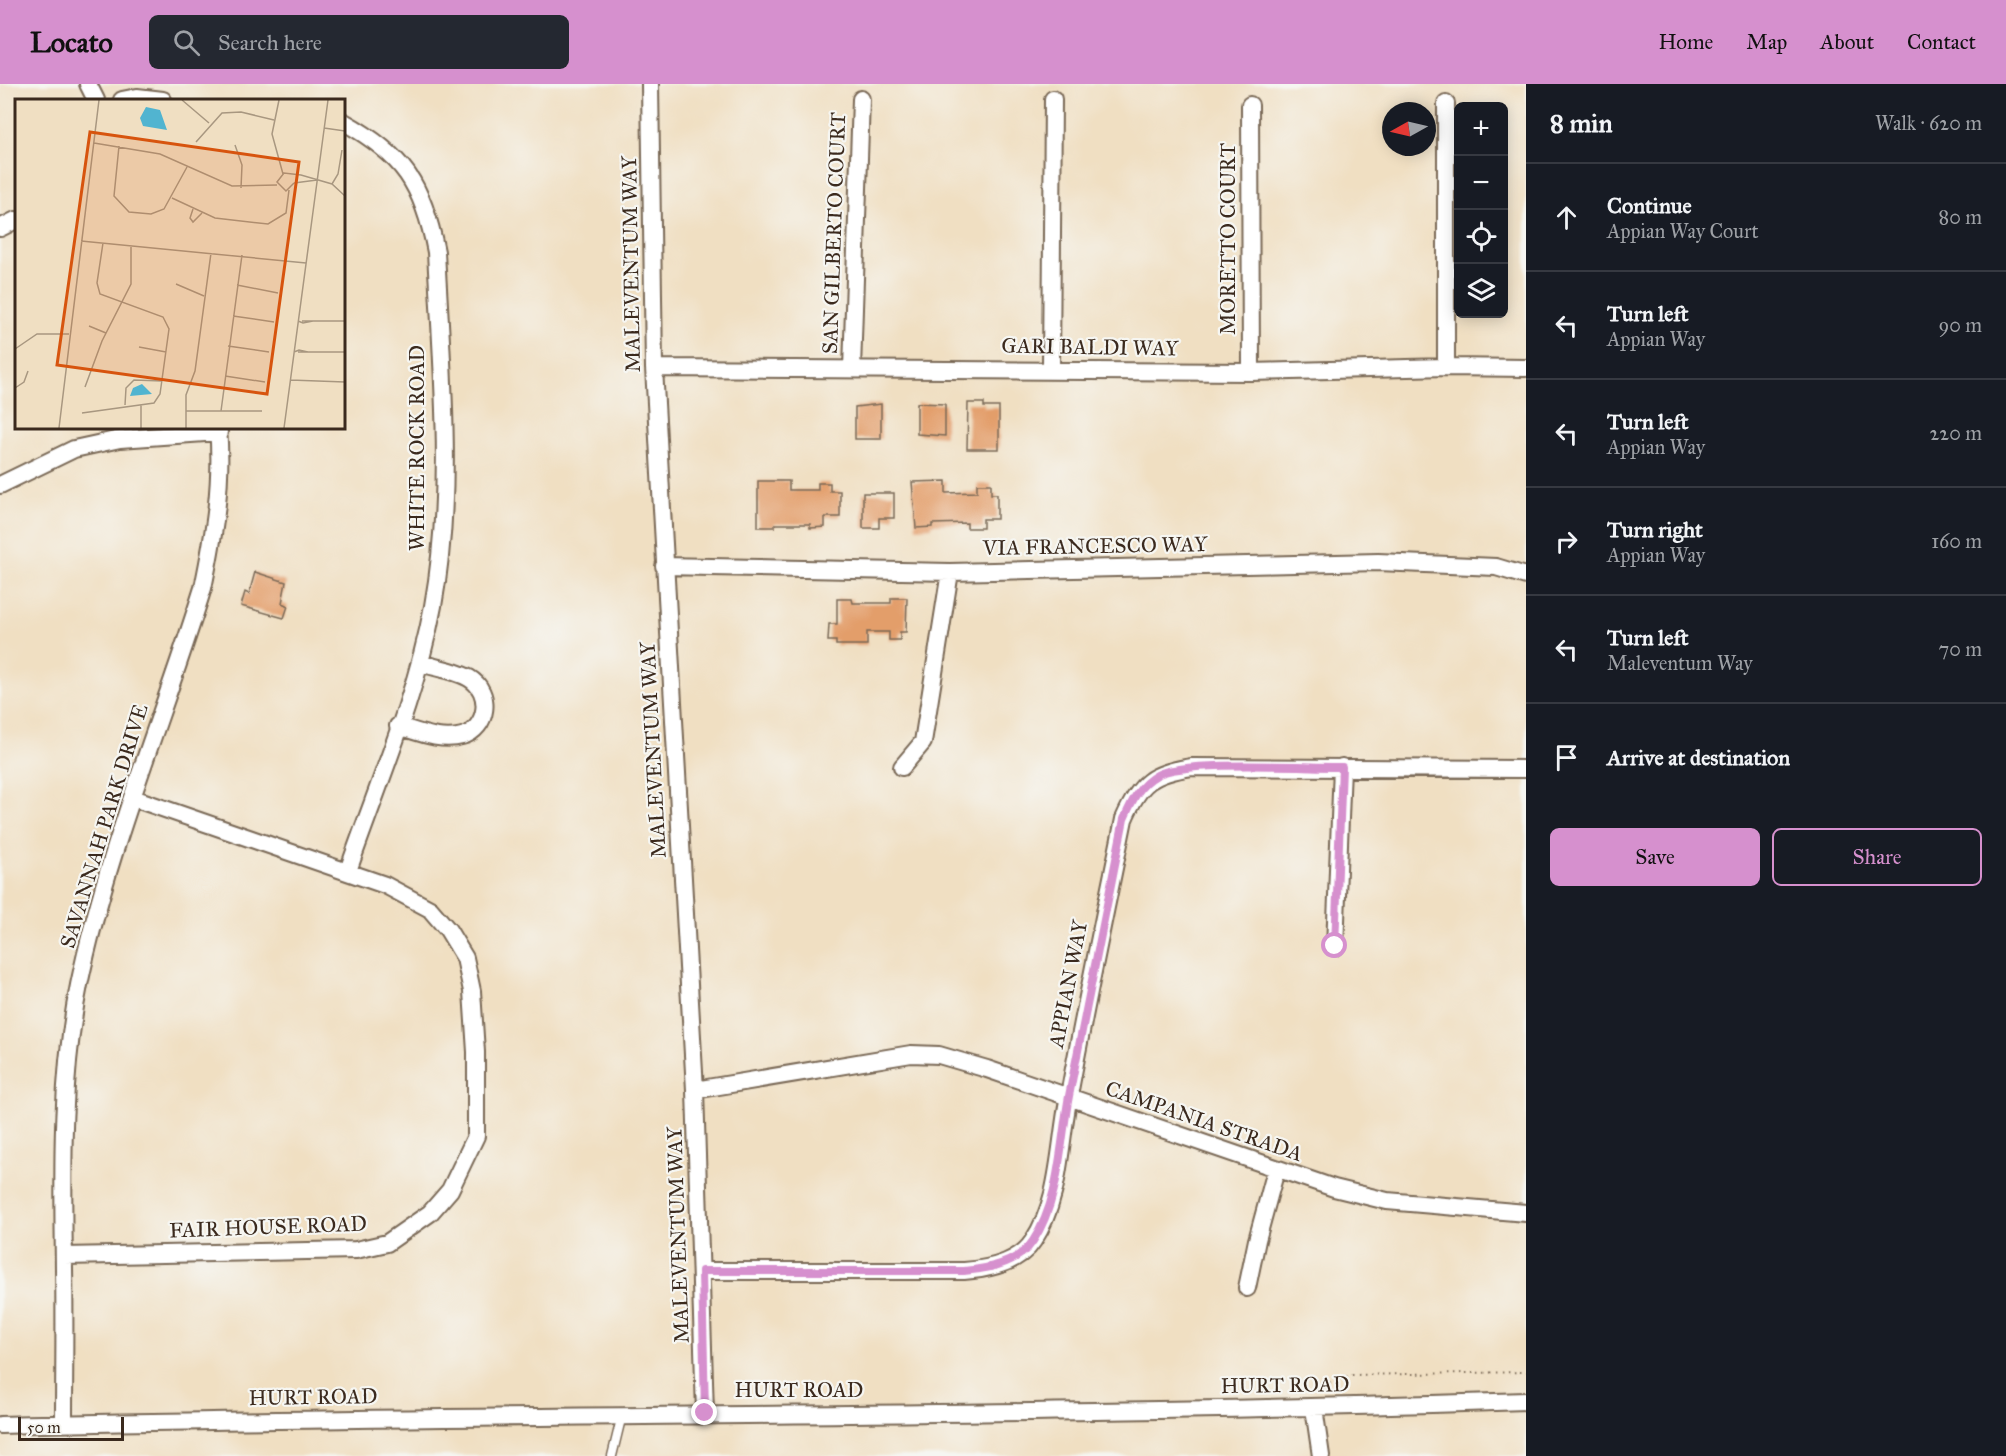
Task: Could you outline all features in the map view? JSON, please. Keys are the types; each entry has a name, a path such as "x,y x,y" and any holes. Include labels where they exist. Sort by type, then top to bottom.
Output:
{"street":[{"path":"88,84 96,99"},
{"name":"MALEVENTUM WAY","path":"650,84 654,368 695,1090 705,1413"},
{"path":"124,99 142,91 161,99"},
{"name":"SAN GILBERTO COURT","path":"852,369 861,99"},
{"path":"1051,369 1053,99"},
{"path":"1446,103 1446,367"},
{"name":"MORETTO COURT","path":"1250,105 1251,372"},
{"name":"WHITE ROCK ROAD","path":"345,123 386,148 407,171 422,198 436,252 444,502 438,576 420,663 348,871"},
{"path":"0,228 15,220"},
{"name":"GARI BALDI WAY","path":"654,368 1251,372 1446,367 1526,368"},
{"path":"0,485 74,449 120,439 219,430"},
{"name":"SAVANNAH PARK DRIVE","path":"64,1423 64,1117 70,1037 79,986 98,906 203,588 219,496 219,430"},
{"name":"VIA FRANCESCO WAY","path":"664,566 950,572 1378,562 1496,567 1526,576"},
{"path":"902,767 923,742 950,572"},
{"path":"398,726 437,737 460,736 477,728 484,712 485,700 481,689 469,678 420,663"},
{"name":"APPIAN WAY","path":"702,1271 964,1271 1008,1262 1032,1244 1046,1214 1054,1189 1068,1098 1124,819 1138,791 1159,774 1192,767 1526,769"},
{"path":"1335,946 1342,767"},
{"name":"FAIR HOUSE ROAD","path":"64,1256 356,1250 387,1243 430,1214 450,1190 476,1136 476,1052 472,991 465,958 448,930 429,909 385,885 348,871 134,798"},
{"name":"CAMPANIA STRADA","path":"695,1090 898,1056 925,1054 960,1061 1276,1170 1387,1201 1526,1213"},
{"path":"1247,1288 1276,1170"},
{"path":"1314,1401 1321,1456"},
{"name":"HURT ROAD","path":"0,1425 1314,1401 1526,1401"}],"lane":[{"path":"612,1456 622,1414"}],"path":[{"path":"1314,1401 1316,1387 1352,1375 1526,1372"}],"building":[{"path":"917,403 945,404 945,436 917,434"},
{"path":"968,403 984,403 984,407 999,407 999,449 967,449"},
{"path":"881,404 881,439 855,439 855,407"},
{"path":"758,481 789,481 789,490 818,490 818,483 830,483 830,491 840,491 840,517 825,517 825,527 810,528 810,524 775,524 775,527 758,527"},
{"path":"946,481 946,493 977,492 977,484 991,484 991,494 997,494 997,519 983,519 983,528 967,528 967,523 932,524 932,527 916,528 912,482"},
{"path":"863,493 894,493 894,518 879,518 879,528 863,528"},
{"path":"255,572 286,582 282,603 288,606 284,618 241,606 245,592 249,594"},
{"path":"891,598 907,598 906,632 900,632 900,640 889,640 889,632 867,632 867,645 836,645 836,641 828,641 829,624 837,624 837,599 852,599 853,603 891,603"}],"route":[{"path":"705,1413 702,1271 964,1271 1008,1262 1032,1244 1046,1214 1054,1189 1068,1098 1124,819 1138,791 1148,781 1159,774 1192,767 1342,767 1335,946"}]}
